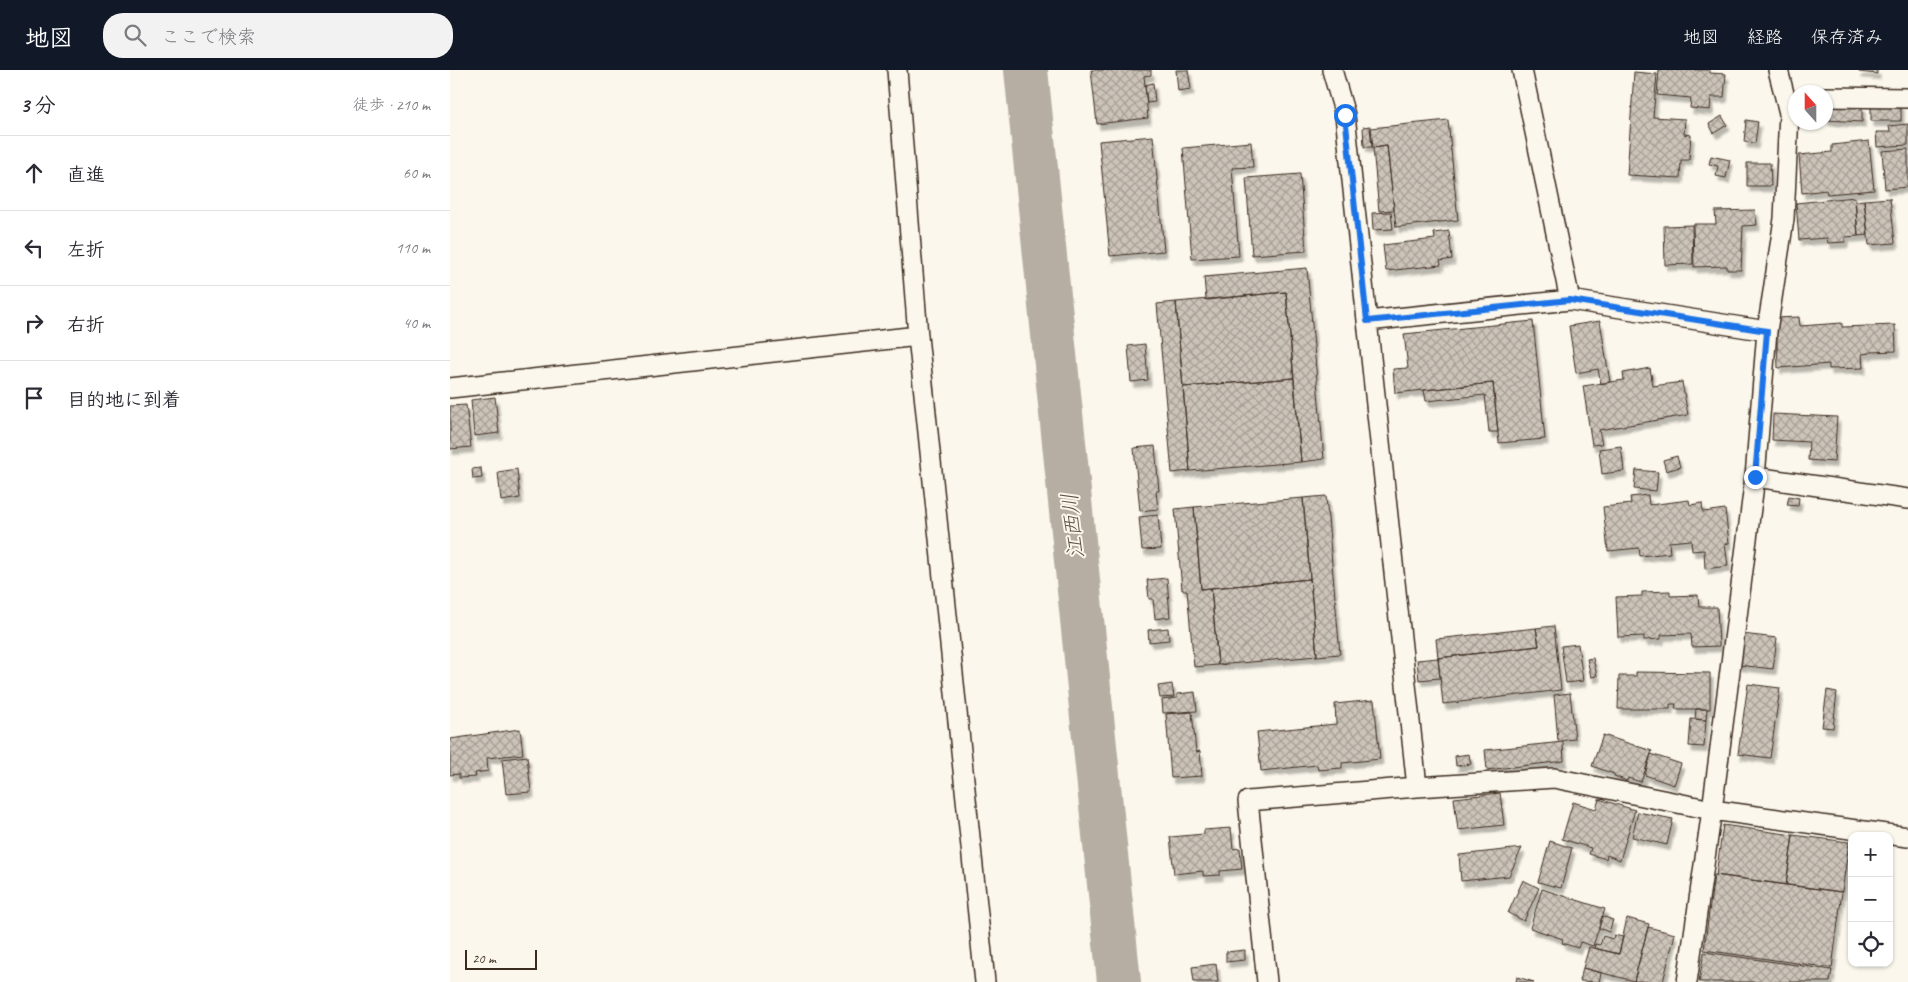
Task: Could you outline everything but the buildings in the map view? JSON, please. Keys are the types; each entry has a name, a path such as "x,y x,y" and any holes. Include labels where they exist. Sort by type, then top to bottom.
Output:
{"street":[{"path":"897,70 918,336 985,982"},
{"path":"1332,70 1345,115 1417,787"},
{"path":"1522,70 1570,300"},
{"path":"1778,70 1788,92"},
{"path":"1833,97 1908,98"},
{"path":"1687,982 1712,810 1755,477 1767,331 1784,219 1788,130"},
{"path":"1367,321 1570,300 1767,331"},
{"path":"450,388 918,336"},
{"path":"1755,477 1908,499"},
{"path":"1267,982 1248,801 1554,778 1712,810 1908,836"}],"waterway":[{"name":"江西川","path":"1026,70 1119,982"}],"route":[{"path":"1345,115 1367,321 1570,300 1767,331 1755,477"}]}
